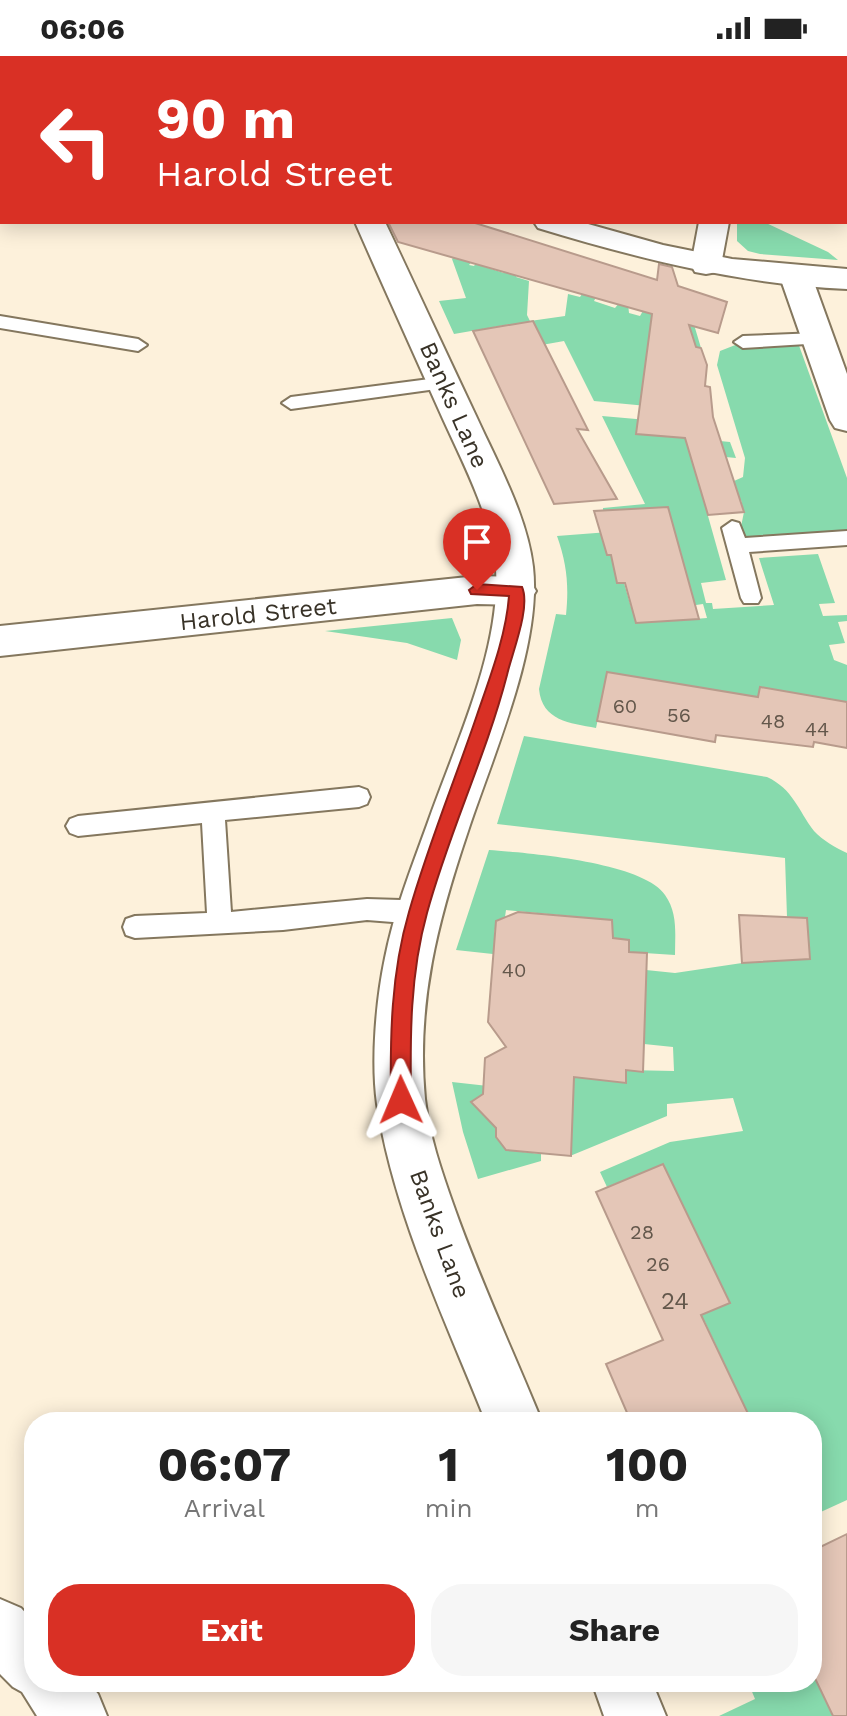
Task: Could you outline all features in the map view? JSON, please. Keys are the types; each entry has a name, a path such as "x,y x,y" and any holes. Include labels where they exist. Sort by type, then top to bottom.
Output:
{"street":[{"name":"Banks Lane","path":"371,224 445,383 506,529 517,591 516,609 496,685 418,913 407,961 400,1026 404,1115 412,1157 442,1246 510,1412"},
{"path":"556,224 663,256 706,265 796,277 847,279"},
{"path":"706,265 714,224"},
{"path":"796,277 847,420"},
{"name":"Harold Street","path":"0,641 477,590 517,591"},
{"path":"0,1629 24,1655"},
{"path":"57,1692 76,1716"},
{"path":"626,1692 635,1716"}],"lane":[{"path":"0,322 138,345"},
{"path":"743,342 817,339"},
{"path":"291,403 445,383"},
{"path":"751,598 735,537 847,538"},
{"path":"78,826 359,797"},
{"path":"213,812 220,922"},
{"path":"135,927 282,919 354,909 394,908 418,913"}],"green space":[{"path":"737,224 768,224 828,252 838,260 760,254 748,251 737,241"},
{"path":"465,244 478,254 469,265 474,266 480,257 482,266 504,273 509,267 521,270 516,277 529,281 527,315 530,321 565,316 568,294 580,297 584,291 597,295 594,301 615,308 620,302 628,304 629,313 640,316 644,309 684,291 701,348 661,342 679,409 594,401 564,341 525,348 512,324 454,334 439,301 466,298 452,259"},
{"path":"797,340 847,478 847,538 737,546 744,512 741,500 709,501 708,516 726,580 701,583 706,603 712,603 713,609 774,605 759,558 818,554 835,603 819,604 823,616 847,615 847,621 838,622 845,643 829,645 834,660 847,665 847,702 758,697 608,672 596,728 567,722 551,714 541,700 539,689 556,614 566,615 566,575 557,536 609,532 607,555 619,554 614,569 618,583 624,583 631,607 638,607 642,623 707,618 703,604 689,606 681,552 603,511 603,508 645,504 602,416 659,421 669,436 730,442 736,458 695,454 698,483 734,481 743,477 745,458 717,365 720,351 743,342"},
{"path":"452,618 461,640 457,660 407,643 325,631"},
{"path":"524,736 767,777 789,794 817,834 847,853 847,1500 822,1511 822,1412 747,1412 705,1322 675,1326 730,1303 663,1164 607,1187 600,1172 670,1142 743,1131 733,1098 667,1104 667,1116 570,1156 573,1100 561,1076 625,1082 626,1070 674,1071 673,1047 644,1044 646,970 675,973 742,963 810,959 807,918 787,917 785,858 497,824"},
{"path":"489,850 583,861 634,874 653,884 665,895 672,909 675,955 629,952 629,940 613,938 612,920 506,910 505,917 496,921 494,936 503,943 502,955 456,950"},
{"path":"452,1082 488,1086 497,1128 506,1150 541,1154 541,1161 478,1179"},
{"path":"752,1692 822,1692 833,1716 719,1716 755,1699"}],"building":[{"path":"389,224 478,224 657,280 659,264 672,267 678,286 727,302 718,333 689,325 696,347 701,348 707,365 705,386 710,387 713,417 744,512 708,515 685,438 636,434 652,314 398,242"},
{"path":"533,321 588,430 577,429 617,499 554,504 473,331"},
{"path":"668,507 699,619 636,623 625,583 617,583 611,555 607,555 594,511"},
{"path":"607,672 758,697 760,687 847,702 847,748 814,742 813,747 716,735 715,742 597,721"},
{"path":"518,912 612,920 613,938 629,940 629,952 647,953 643,1072 626,1070 626,1083 574,1077 571,1156 506,1150 496,1137 496,1128 471,1102 483,1094 485,1058 506,1047 488,1022 496,921"},
{"path":"739,915 807,918 810,959 742,963"},
{"path":"663,1164 730,1303 701,1315 747,1412 627,1412 606,1364 663,1340 596,1192"},
{"path":"847,1534 847,1716 833,1716 822,1692 822,1546"}],"route":[{"path":"401,1100 400,1026 407,961 418,913 496,685 516,609 517,591 477,590"}]}
